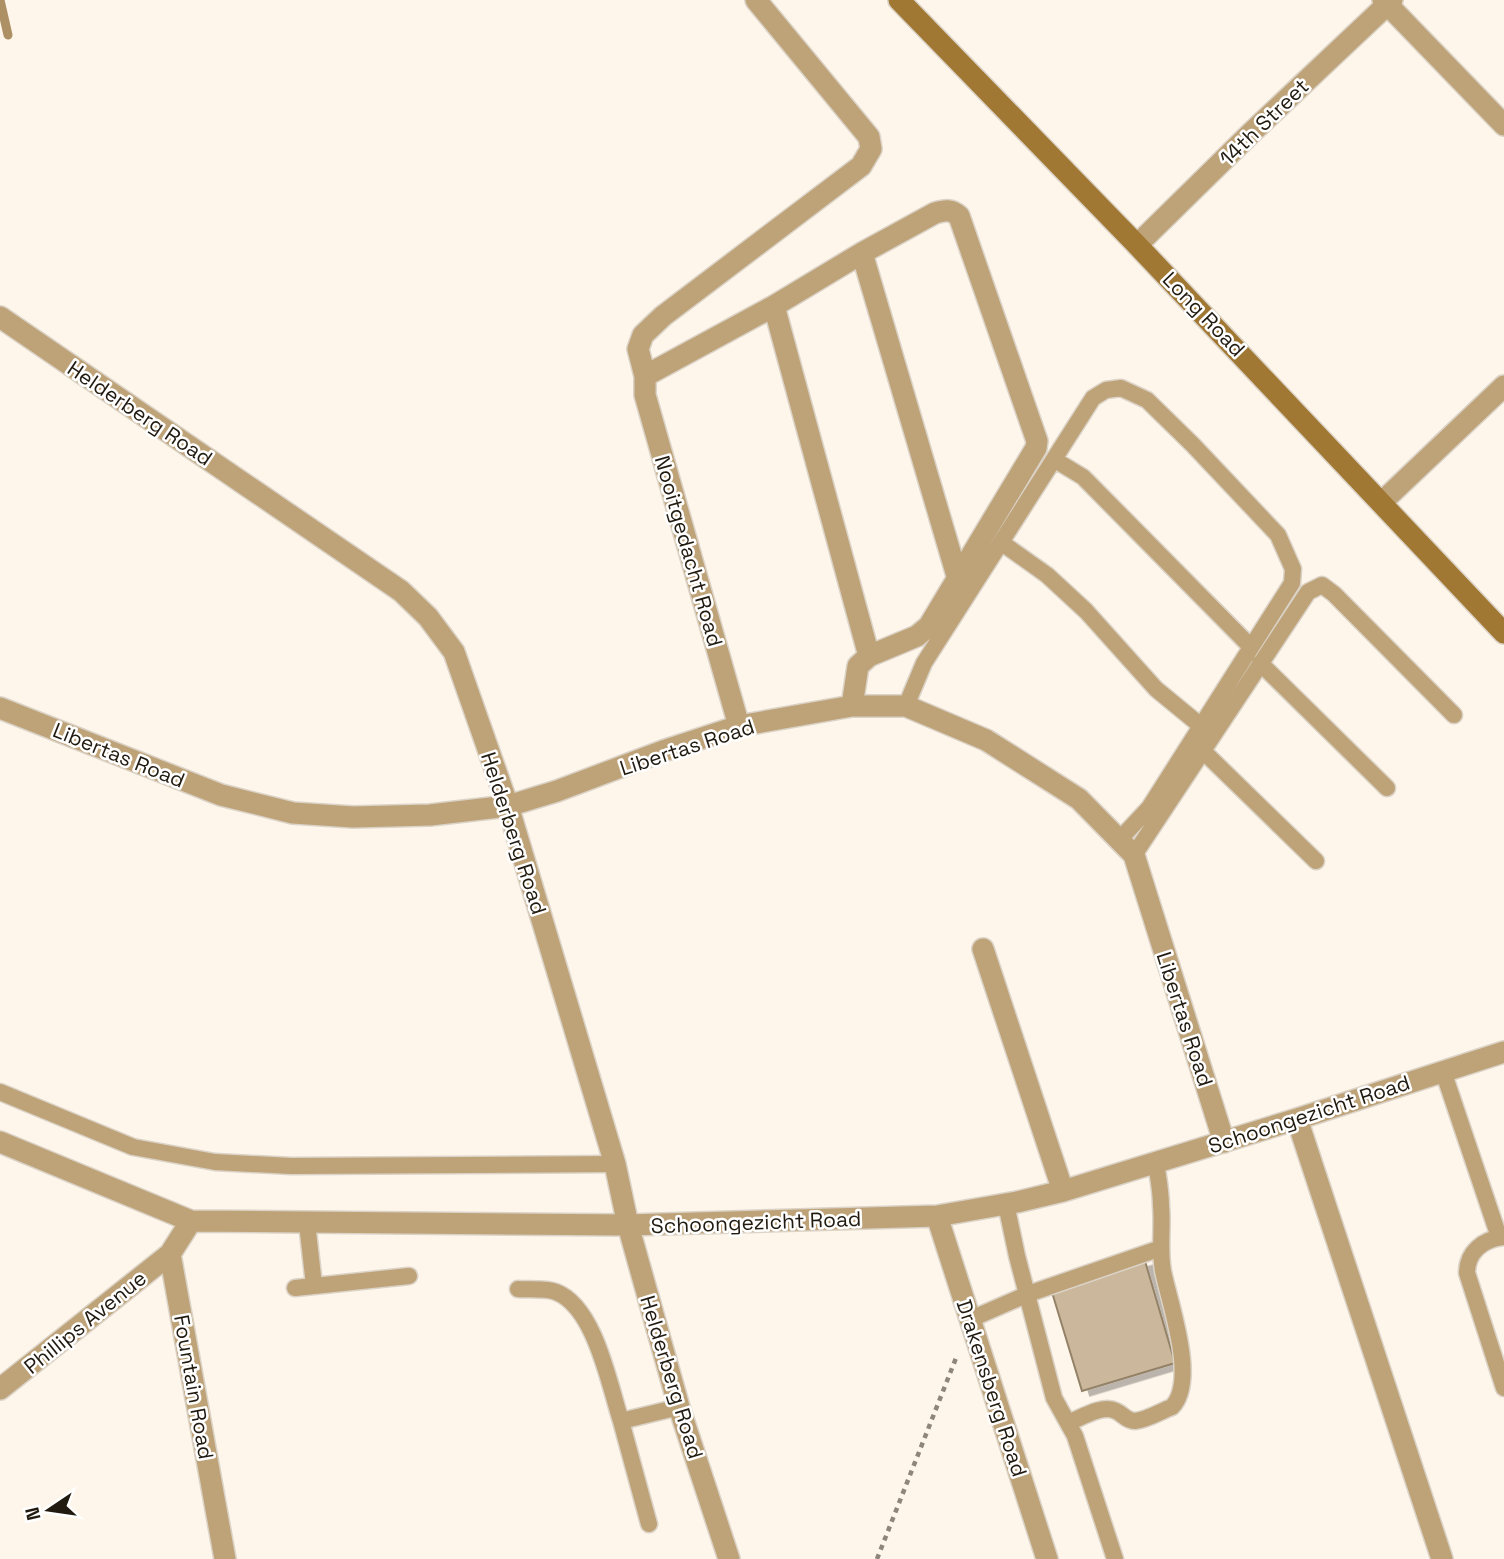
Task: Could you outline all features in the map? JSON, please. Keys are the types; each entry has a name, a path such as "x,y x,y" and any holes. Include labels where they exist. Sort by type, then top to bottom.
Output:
{"main road":[{"name":"Long Road","path":"899,0 1138,245 1504,633"}],"street":[{"name":"Nooitgedacht Road","path":"739,726 645,395 645,376 638,349 643,335 663,316 861,166 871,149 869,137 757,0"},
{"path":"1388,2 1504,125"},
{"name":"14th Street","path":"1138,245 1388,2"},
{"path":"645,376 774,306 935,213 953,211 959,216 1037,441 1036,448 929,626 917,636 869,656 858,666 852,706"},
{"path":"862,253 958,579"},
{"path":"774,306 869,656"},
{"name":"Helderberg Road","path":"0,317 401,591 428,617 454,652 508,806 615,1164 628,1225 678,1407 729,1559"},
{"path":"1382,502 1504,386"},
{"name":"Libertas Road","path":"0,708 221,795 293,813 353,817 430,815 508,806 739,726 852,706 906,706 986,740 1079,799 1127,847 1224,1142"},
{"path":"983,948 1063,1191"},
{"name":"Schoongezicht Road","path":"0,1142 191,1221 628,1225 937,1216 1063,1191 1504,1052"},
{"path":"1297,1119 1442,1559"},
{"name":"Drakensberg Road","path":"937,1216 1047,1559"},
{"path":"170,1254 191,1221"},
{"name":"Phillips Avenue","path":"0,1390 170,1254"},
{"name":"Fountain Road","path":"170,1254 225,1559"}],"lane":[{"path":"906,706 924,663 1093,398 1106,390 1121,388 1147,400 1278,534 1293,569 1292,583 1127,847"},
{"path":"1055,460 1083,477 1251,647"},
{"path":"1002,543 1047,575 1094,620 1156,689 1201,726"},
{"path":"1127,847 1202,750 1308,592 1322,585 1454,715"},
{"path":"1260,663 1387,788"},
{"path":"1202,750 1316,862"},
{"path":"1443,1072 1501,1237 1473,1251 1467,1261 1467,1273 1504,1388"},
{"path":"0,1092 133,1147 215,1162 291,1166 615,1164"},
{"path":"1068,1423 1108,1409 1117,1411 1131,1421 1138,1420 1176,1403 1182,1357 1175,1315 1163,1271 1161,1205 1156,1163"},
{"path":"1006,1204 1054,1398 1075,1436 1115,1559"},
{"path":"307,1223 314,1285"},
{"path":"971,1319 1028,1294 1161,1248"},
{"path":"295,1288 409,1276"},
{"path":"518,1289 555,1292 576,1304 590,1324 621,1421 649,1524"},
{"path":"621,1421 678,1407"}],"path":[{"path":"877,1559 971,1319"}],"building":[{"path":"1145,1261 1175,1363 1082,1391 1051,1289"}],"waterway":[{"path":"0,0 8,35"}]}
